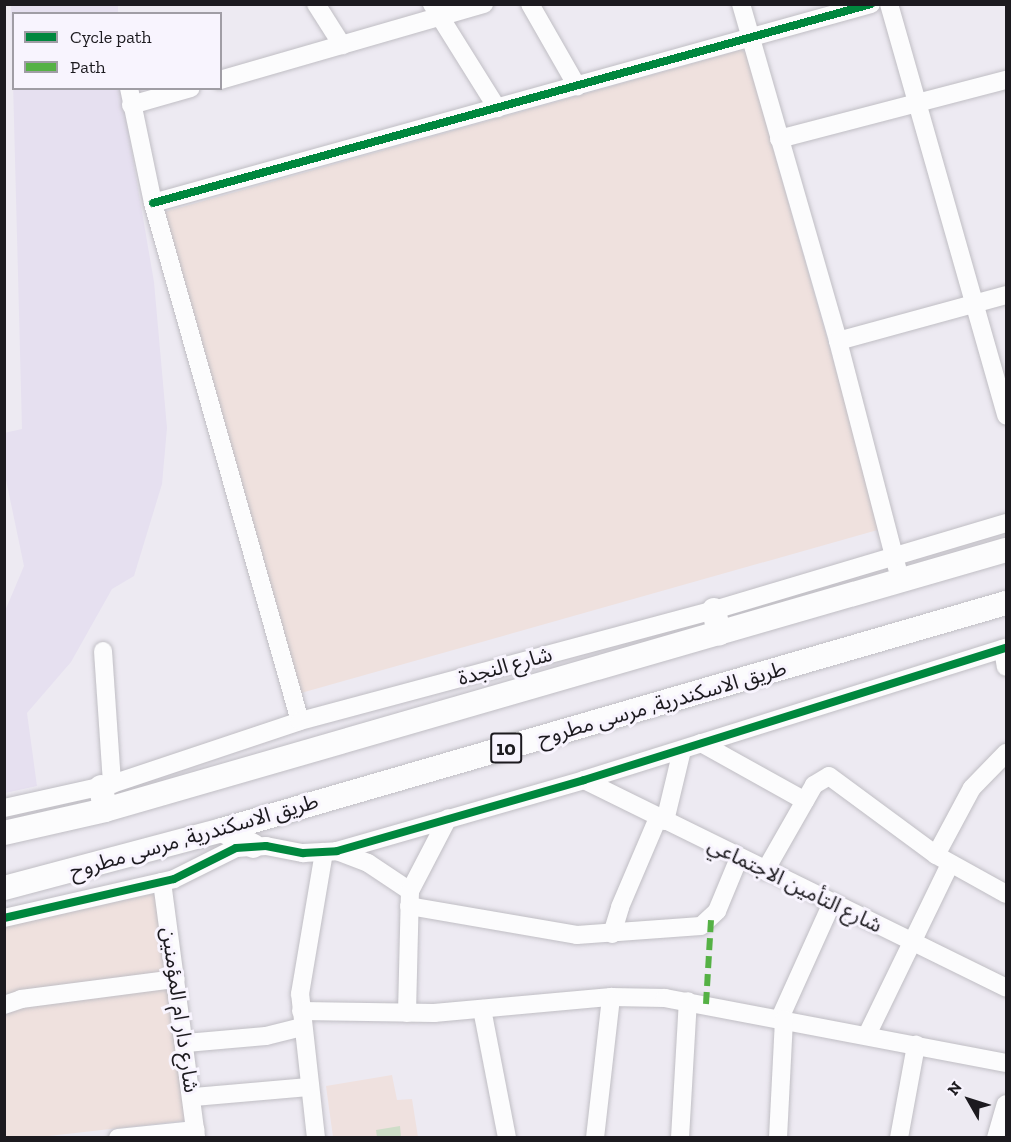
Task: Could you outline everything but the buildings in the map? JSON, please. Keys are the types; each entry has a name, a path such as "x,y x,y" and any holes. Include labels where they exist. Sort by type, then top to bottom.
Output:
{"main road":[{"name":"10","path":"4,832 106,794 716,622 901,581 1006,550"},
{"name":"طريق الاسكندرية, مرسى مطروح","path":"4,888 222,830 1006,603"},
{"path":"222,830 253,846"}],"street":[{"path":"316,4 342,45"},
{"path":"222,79 342,45 436,11 484,4"},
{"path":"530,4 577,86"},
{"path":"741,4 838,341 901,581"},
{"path":"153,203 871,4"},
{"path":"889,4 1006,416"},
{"path":"436,11 497,108"},
{"path":"779,139 1006,80"},
{"path":"177,90 130,97 153,203 300,721"},
{"path":"838,341 1006,295"},
{"name":"شارع النجدة","path":"4,808 106,794 300,721 716,622 894,556 1006,523"},
{"path":"330,851 584,780 1005,649 1006,667"},
{"path":"103,651 106,794"},
{"path":"701,744 805,801"},
{"path":"612,934 620,907 661,820 682,750"},
{"path":"867,1035 912,942 972,788 1006,753"},
{"path":"765,871 818,780 835,777 943,860 1006,894"},
{"name":"شارع التأمين الاجتماعي","path":"584,780 912,942 1004,982"},
{"path":"407,1013 409,898 448,818"},
{"path":"4,918 162,882 184,875 222,853 253,846 330,851 368,863 409,898 560,933 612,934 701,926 717,911 739,858"},
{"path":"316,1137 302,1019 301,977 330,851"},
{"name":"شارع دار ام المؤمنين","path":"162,882 194,1097 196,1134"},
{"path":"778,1137 782,1019 832,903"},
{"path":"4,1005 21,999 176,979"},
{"path":"186,1043 266,1036 302,1019 482,1010 611,997 688,1001 1006,1063"},
{"path":"594,1137 611,997"},
{"path":"680,1137 688,1001"},
{"path":"482,1010 507,1137"},
{"path":"899,1137 916,1045"},
{"path":"194,1097 309,1087"},
{"path":"996,1137 1006,1104"},
{"path":"118,1137 196,1134"}],"shaded area":[{"path":"11,5 118,5 118,12 12,12 12,44"},
{"path":"741,50 746,53 881,529 301,693 164,212"},
{"path":"13,90 121,90 154,282 167,428 162,484 134,576 112,589 71,662 27,713 37,786 5,793 5,611 24,566 5,475 4,433 22,429"},
{"path":"156,893 190,1120 40,1137 5,1137 4,927"},
{"path":"392,1075 397,1100 412,1099 418,1137 333,1137 326,1086"}],"green space":[{"path":"400,1126 401,1137 377,1137 376,1130"}],"marked path":[{"path":"706,1004 711,919"}],"cycle path":[{"path":"153,203 871,4"},
{"path":"4,918 174,879 236,848 266,846 303,853 337,851 584,780 1006,648"}]}
